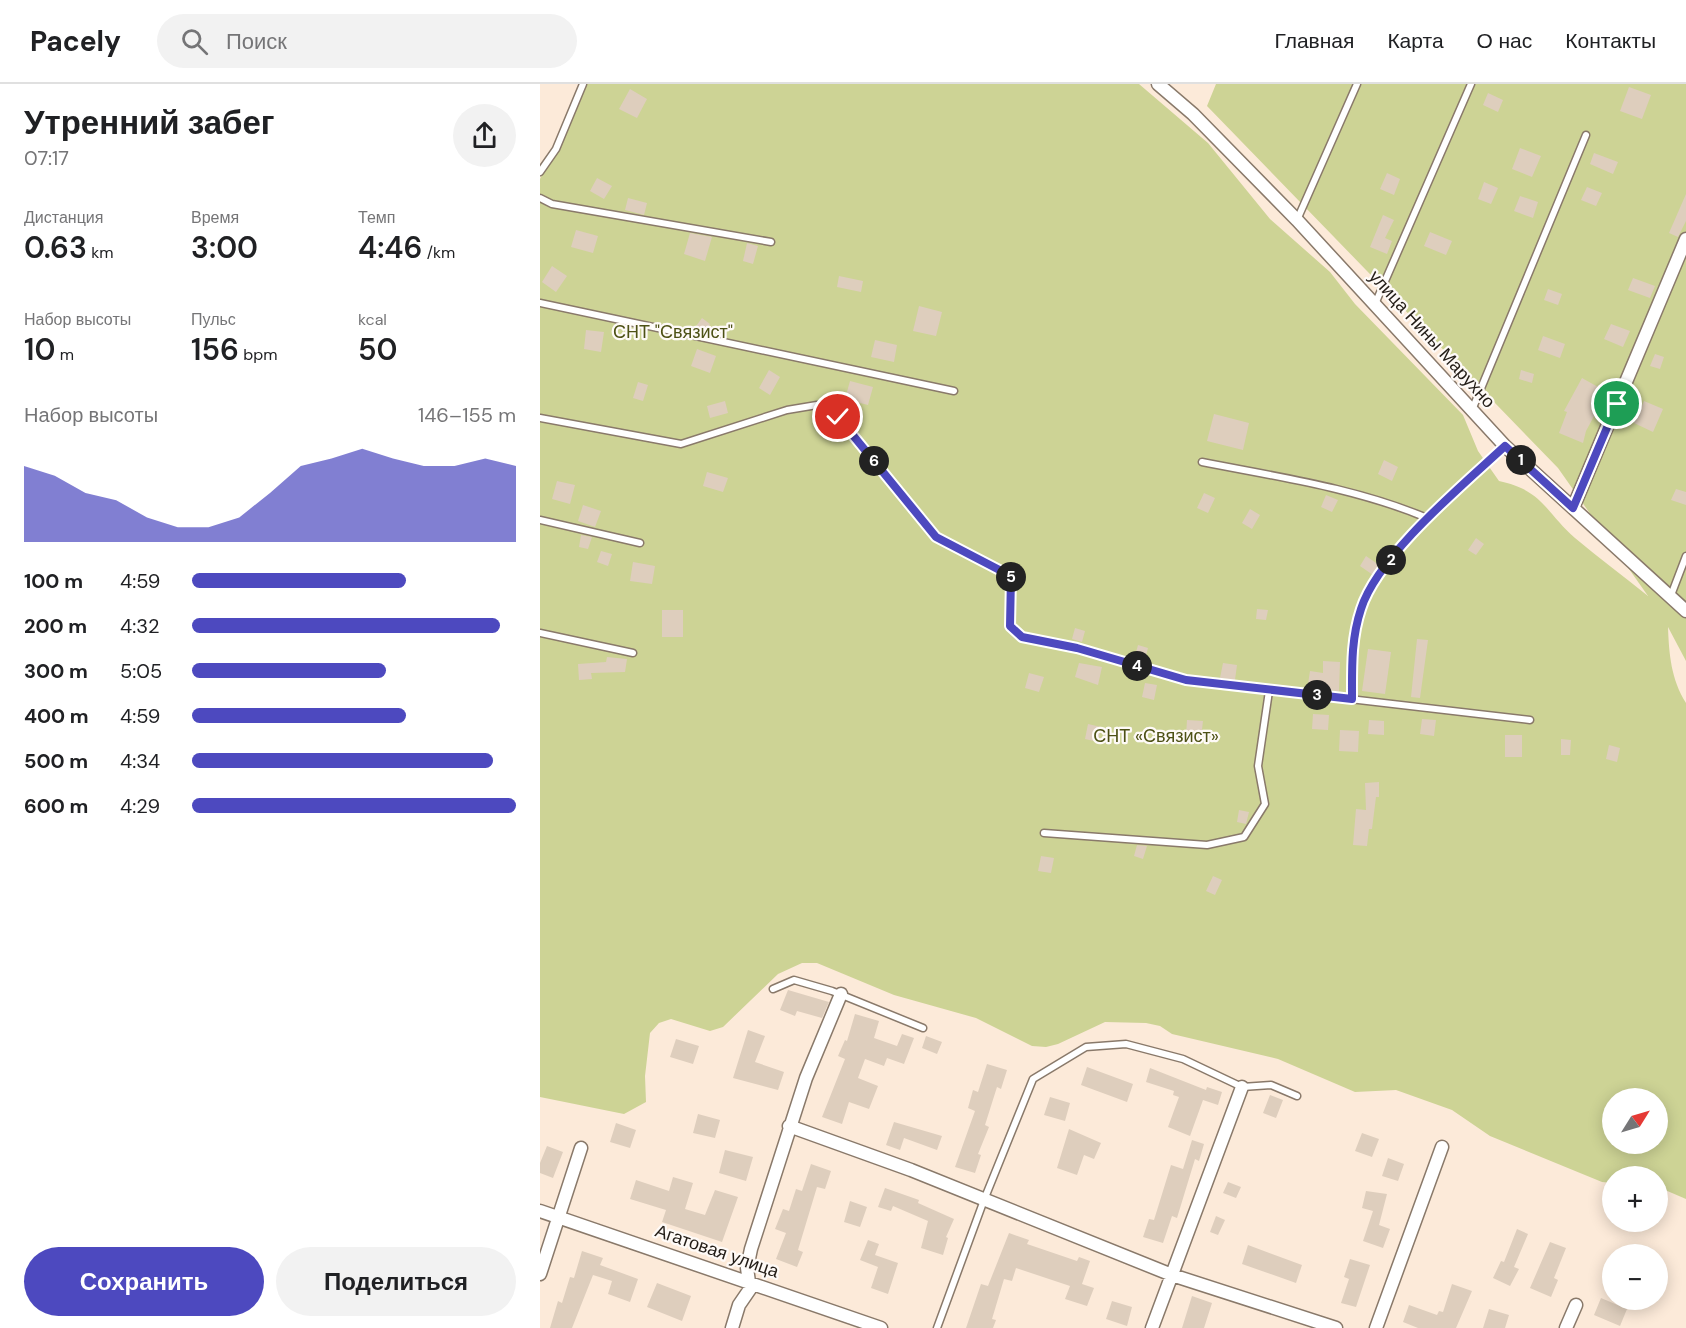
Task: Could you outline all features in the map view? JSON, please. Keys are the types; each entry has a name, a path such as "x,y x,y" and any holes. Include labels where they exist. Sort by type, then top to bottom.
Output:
{"street":[{"name":"улица Нины Марухно","path":"1158,84 1193,114 1297,220 1376,303 1505,446 1670,599 1686,611"},
{"path":"1573,508 1686,239"},
{"path":"732,1328 740,1305 748,1294 747,1280 751,1250 789,1126 806,1078 842,994"},
{"path":"1152,1328 1242,1088"},
{"path":"789,1126 1172,1275 1336,1328"},
{"path":"1376,1328 1442,1147"},
{"path":"540,1274 581,1148"},
{"name":"Агатовая улица","path":"540,1211 882,1328"},
{"path":"1566,1328 1576,1305"}],"lane":[{"path":"540,172 556,149 583,84"},
{"path":"1297,220 1357,84"},
{"path":"1376,303 1471,84"},
{"path":"1472,410 1586,135"},
{"path":"540,198 552,204 771,242"},
{"path":"540,303 954,392"},
{"path":"540,418 681,444 787,410 817,405 838,417 936,537 1011,576 1010,626 1022,637 1077,648 1186,680 1530,720"},
{"path":"1352,699 1351,649 1361,607 1379,575 1427,518 1505,446"},
{"path":"1202,462 1327,487 1394,504 1427,518"},
{"path":"540,520 640,543"},
{"path":"1670,599 1686,556"},
{"path":"540,633 633,653"},
{"path":"1044,833 1207,845 1245,837 1265,804 1258,766 1269,691"},
{"path":"773,989 794,980 842,994 923,1028"},
{"path":"937,1328 984,1200 1034,1079 1086,1047 1126,1044 1183,1059 1242,1088 1271,1085 1297,1096"}],"green space":[{"path":"580,84 1139,84 1208,143 1270,219 1330,272 1355,304 1463,415 1478,451 1499,481 1514,485 1535,496 1575,538 1648,596 1558,468 1207,106 1216,84 1686,84 1686,661 1668,627 1672,666 1677,685 1686,703 1686,1199 1668,1191 1668,1166 1602,1166 1602,1182 1490,1136 1452,1110 1396,1090 1355,1092 1278,1059 1172,1034 1160,1026 1146,1023 1105,1022 1058,1044 1046,1047 1032,1046 976,1018 894,995 817,963 802,963 778,974 723,1027 710,1031 671,1019 659,1023 650,1033 645,1076 646,1102 624,1114 540,1097 540,179 572,112"}],"building":[{"path":"1629,87 1651,95 1642,119 1620,111"},
{"path":"630,89 647,99 637,118 619,109"},
{"path":"1488,93 1503,100 1498,112 1483,105"},
{"path":"1520,148 1541,156 1532,177 1512,169"},
{"path":"1594,153 1618,162 1613,174 1590,164"},
{"path":"1387,173 1400,179 1394,195 1380,189"},
{"path":"597,178 612,186 604,199 590,191"},
{"path":"1484,182 1498,188 1491,204 1478,199"},
{"path":"1587,187 1602,193 1596,206 1581,200"},
{"path":"1686,194 1686,221 1678,237 1669,233"},
{"path":"1520,196 1538,202 1533,218 1514,211"},
{"path":"628,198 647,203 644,215 625,210"},
{"path":"1383,215 1394,220 1385,238 1392,241 1387,254 1370,247"},
{"path":"576,230 598,236 593,253 571,247"},
{"path":"1430,232 1452,241 1446,255 1424,246"},
{"path":"690,233 712,237 705,261 684,254"},
{"path":"747,243 758,246 753,264 743,261"},
{"path":"552,266 567,276 556,292 542,282"},
{"path":"839,276 863,281 861,292 837,287"},
{"path":"1633,278 1655,286 1650,298 1628,290"},
{"path":"1548,289 1562,294 1558,305 1544,300"},
{"path":"919,306 942,312 936,336 913,331"},
{"path":"702,318 710,324 705,333 694,329"},
{"path":"1611,324 1630,331 1623,347 1604,339"},
{"path":"586,330 604,332 601,352 584,349"},
{"path":"1543,336 1565,344 1560,358 1538,350"},
{"path":"875,340 897,345 894,362 871,357"},
{"path":"697,349 716,356 710,373 691,366"},
{"path":"1655,354 1664,357 1660,369 1650,366"},
{"path":"769,370 780,377 770,395 759,388"},
{"path":"1521,370 1534,374 1532,383 1519,379"},
{"path":"1582,378 1607,392 1586,431 1583,443 1559,433 1567,412 1564,411"},
{"path":"850,381 873,387 868,405 845,399"},
{"path":"638,382 648,385 643,401 633,398"},
{"path":"725,401 728,413 710,418 707,406"},
{"path":"1644,401 1663,409 1653,432 1634,423"},
{"path":"1214,414 1249,423 1243,450 1207,441"},
{"path":"1384,460 1398,467 1392,481 1378,474"},
{"path":"707,472 728,478 723,492 703,486"},
{"path":"557,481 575,485 570,504 552,499"},
{"path":"1676,489 1686,492 1686,505 1671,500"},
{"path":"1204,493 1215,498 1208,513 1197,508"},
{"path":"1326,495 1338,500 1332,512 1321,507"},
{"path":"583,505 601,511 595,527 578,521"},
{"path":"1250,509 1260,515 1252,529 1242,523"},
{"path":"581,535 592,537 588,549 579,547"},
{"path":"1476,538 1484,544 1476,555 1468,550"},
{"path":"601,551 612,554 608,566 597,562"},
{"path":"1366,556 1379,565 1373,575 1360,566"},
{"path":"633,562 655,566 652,584 630,581"},
{"path":"1257,609 1268,610 1266,620 1256,619"},
{"path":"662,610 683,610 683,637 662,637"},
{"path":"1075,628 1085,631 1082,642 1072,639"},
{"path":"1417,639 1428,640 1420,698 1411,697"},
{"path":"1138,645 1148,648 1145,659 1135,656"},
{"path":"1368,649 1391,652 1385,694 1362,691"},
{"path":"607,657 627,659 625,672 591,673 592,679 579,680 578,664 606,662"},
{"path":"1323,661 1340,662 1339,691 1322,690 1322,686 1308,684 1310,671 1323,673"},
{"path":"1079,663 1102,667 1098,685 1075,677"},
{"path":"1223,663 1237,665 1235,680 1220,678"},
{"path":"1029,673 1044,677 1039,692 1025,688"},
{"path":"1145,683 1157,685 1154,700 1142,697"},
{"path":"1313,714 1329,715 1328,730 1312,729"},
{"path":"1422,719 1436,720 1434,736 1420,734"},
{"path":"1187,720 1203,721 1201,738 1186,736"},
{"path":"1369,720 1384,721 1384,735 1368,734"},
{"path":"1088,724 1101,727 1098,742 1085,739"},
{"path":"1340,730 1359,731 1358,752 1339,751"},
{"path":"1505,735 1522,735 1522,757 1505,757"},
{"path":"1561,739 1571,740 1570,755 1561,755"},
{"path":"1609,745 1620,748 1617,762 1606,759"},
{"path":"1379,782 1379,797 1376,797 1372,829 1369,829 1367,846 1353,845 1356,809 1366,810 1365,783"},
{"path":"1239,810 1249,812 1246,824 1237,822"},
{"path":"1137,845 1147,846 1143,859 1134,856"},
{"path":"1041,856 1054,858 1051,873 1038,871"},
{"path":"1213,876 1222,880 1215,895 1206,891"},
{"path":"788,990 829,1002 822,1018 797,1011 795,1016 780,1010"},
{"path":"855,1014 879,1021 874,1038 897,1046 902,1034 914,1038 904,1064 887,1058 884,1066 865,1059 858,1078 878,1086 869,1109 849,1102 842,1124 822,1117 845,1059 838,1056 845,1040 847,1041"},
{"path":"748,1030 765,1036 755,1062 784,1072 778,1090 733,1078"},
{"path":"926,1036 942,1042 937,1054 922,1048"},
{"path":"676,1039 699,1046 693,1064 670,1057"},
{"path":"987,1064 1007,1070 1001,1089 997,1087 985,1125 989,1127 978,1154 981,1155 975,1173 955,1167 975,1111 968,1108 973,1090 978,1092"},
{"path":"1087,1067 1133,1084 1127,1102 1081,1085"},
{"path":"1150,1068 1206,1090 1207,1087 1222,1092 1218,1105 1203,1100 1190,1136 1168,1127 1179,1097 1173,1095 1174,1091 1146,1082"},
{"path":"1270,1095 1283,1100 1276,1118 1263,1113"},
{"path":"1050,1097 1070,1103 1065,1121 1044,1115"},
{"path":"698,1114 720,1120 715,1138 693,1133"},
{"path":"894,1122 942,1136 937,1150 904,1138 900,1150 886,1145"},
{"path":"616,1123 636,1130 630,1148 610,1142"},
{"path":"1069,1129 1101,1143 1094,1159 1084,1155 1077,1175 1057,1168"},
{"path":"1362,1133 1379,1139 1372,1157 1355,1151"},
{"path":"1192,1140 1204,1144 1199,1161 1195,1159 1177,1218 1172,1216 1163,1243 1143,1237 1149,1219 1154,1220 1171,1165 1183,1169"},
{"path":"547,1146 563,1152 553,1178 540,1173 540,1163"},
{"path":"725,1150 753,1157 746,1181 719,1173"},
{"path":"1388,1158 1404,1164 1398,1181 1382,1176"},
{"path":"811,1164 831,1171 825,1189 817,1187 798,1250 803,1252 797,1267 776,1259 786,1233 775,1229 783,1209 789,1211 796,1189 802,1191"},
{"path":"673,1177 693,1183 685,1209 705,1215 715,1190 738,1197 722,1242 662,1222 666,1210 630,1199 636,1180 669,1191"},
{"path":"1228,1182 1241,1187 1236,1198 1223,1193"},
{"path":"885,1188 919,1200 918,1203 954,1219 946,1237 948,1238 943,1255 921,1248 928,1221 893,1206 891,1211 878,1207"},
{"path":"1366,1191 1387,1194 1379,1225 1390,1229 1383,1248 1363,1241 1373,1211 1362,1208"},
{"path":"850,1201 867,1207 860,1227 844,1222"},
{"path":"1216,1216 1225,1220 1218,1235 1210,1232"},
{"path":"1517,1229 1528,1234 1514,1267 1519,1269 1510,1286 1493,1278 1501,1261 1504,1262"},
{"path":"1009,1233 1029,1240 1027,1244 1077,1261 1079,1257 1090,1261 1082,1284 1094,1288 1087,1306 1065,1299 1070,1286 1016,1268 1012,1281 1004,1279 992,1319 996,1320 993,1328 966,1328 981,1284 988,1286"},
{"path":"868,1240 879,1244 875,1255 898,1263 888,1294 871,1288 878,1267 860,1260"},
{"path":"1550,1242 1566,1248 1554,1278 1558,1280 1551,1297 1530,1288"},
{"path":"1248,1245 1302,1265 1296,1283 1242,1264"},
{"path":"582,1251 603,1258 600,1265 638,1279 630,1302 608,1294 612,1281 593,1275 572,1328 550,1328 558,1301 562,1303 570,1277 574,1278"},
{"path":"1350,1259 1370,1265 1356,1307 1341,1303 1349,1279 1344,1277"},
{"path":"657,1283 691,1296 682,1321 647,1307"},
{"path":"1452,1284 1472,1291 1456,1328 1418,1328 1403,1322 1409,1305 1437,1315 1439,1311 1443,1312"},
{"path":"1192,1296 1212,1303 1204,1328 1182,1328"},
{"path":"1601,1298 1602,1310 1627,1310 1620,1326 1594,1315"},
{"path":"1112,1301 1132,1307 1127,1326 1106,1319"},
{"path":"1489,1309 1509,1315 1505,1328 1483,1328"}],"route":[{"path":"838,417 936,537 1011,576 1010,626 1022,637 1077,648 1186,680 1352,699 1351,649 1361,607 1379,575 1427,518 1505,446 1573,508 1617,404"}],"park label":[{"name":"СНТ \"Связист\"","path":"673,332"},
{"name":"СНТ «Связист»","path":"1156,736"}]}
